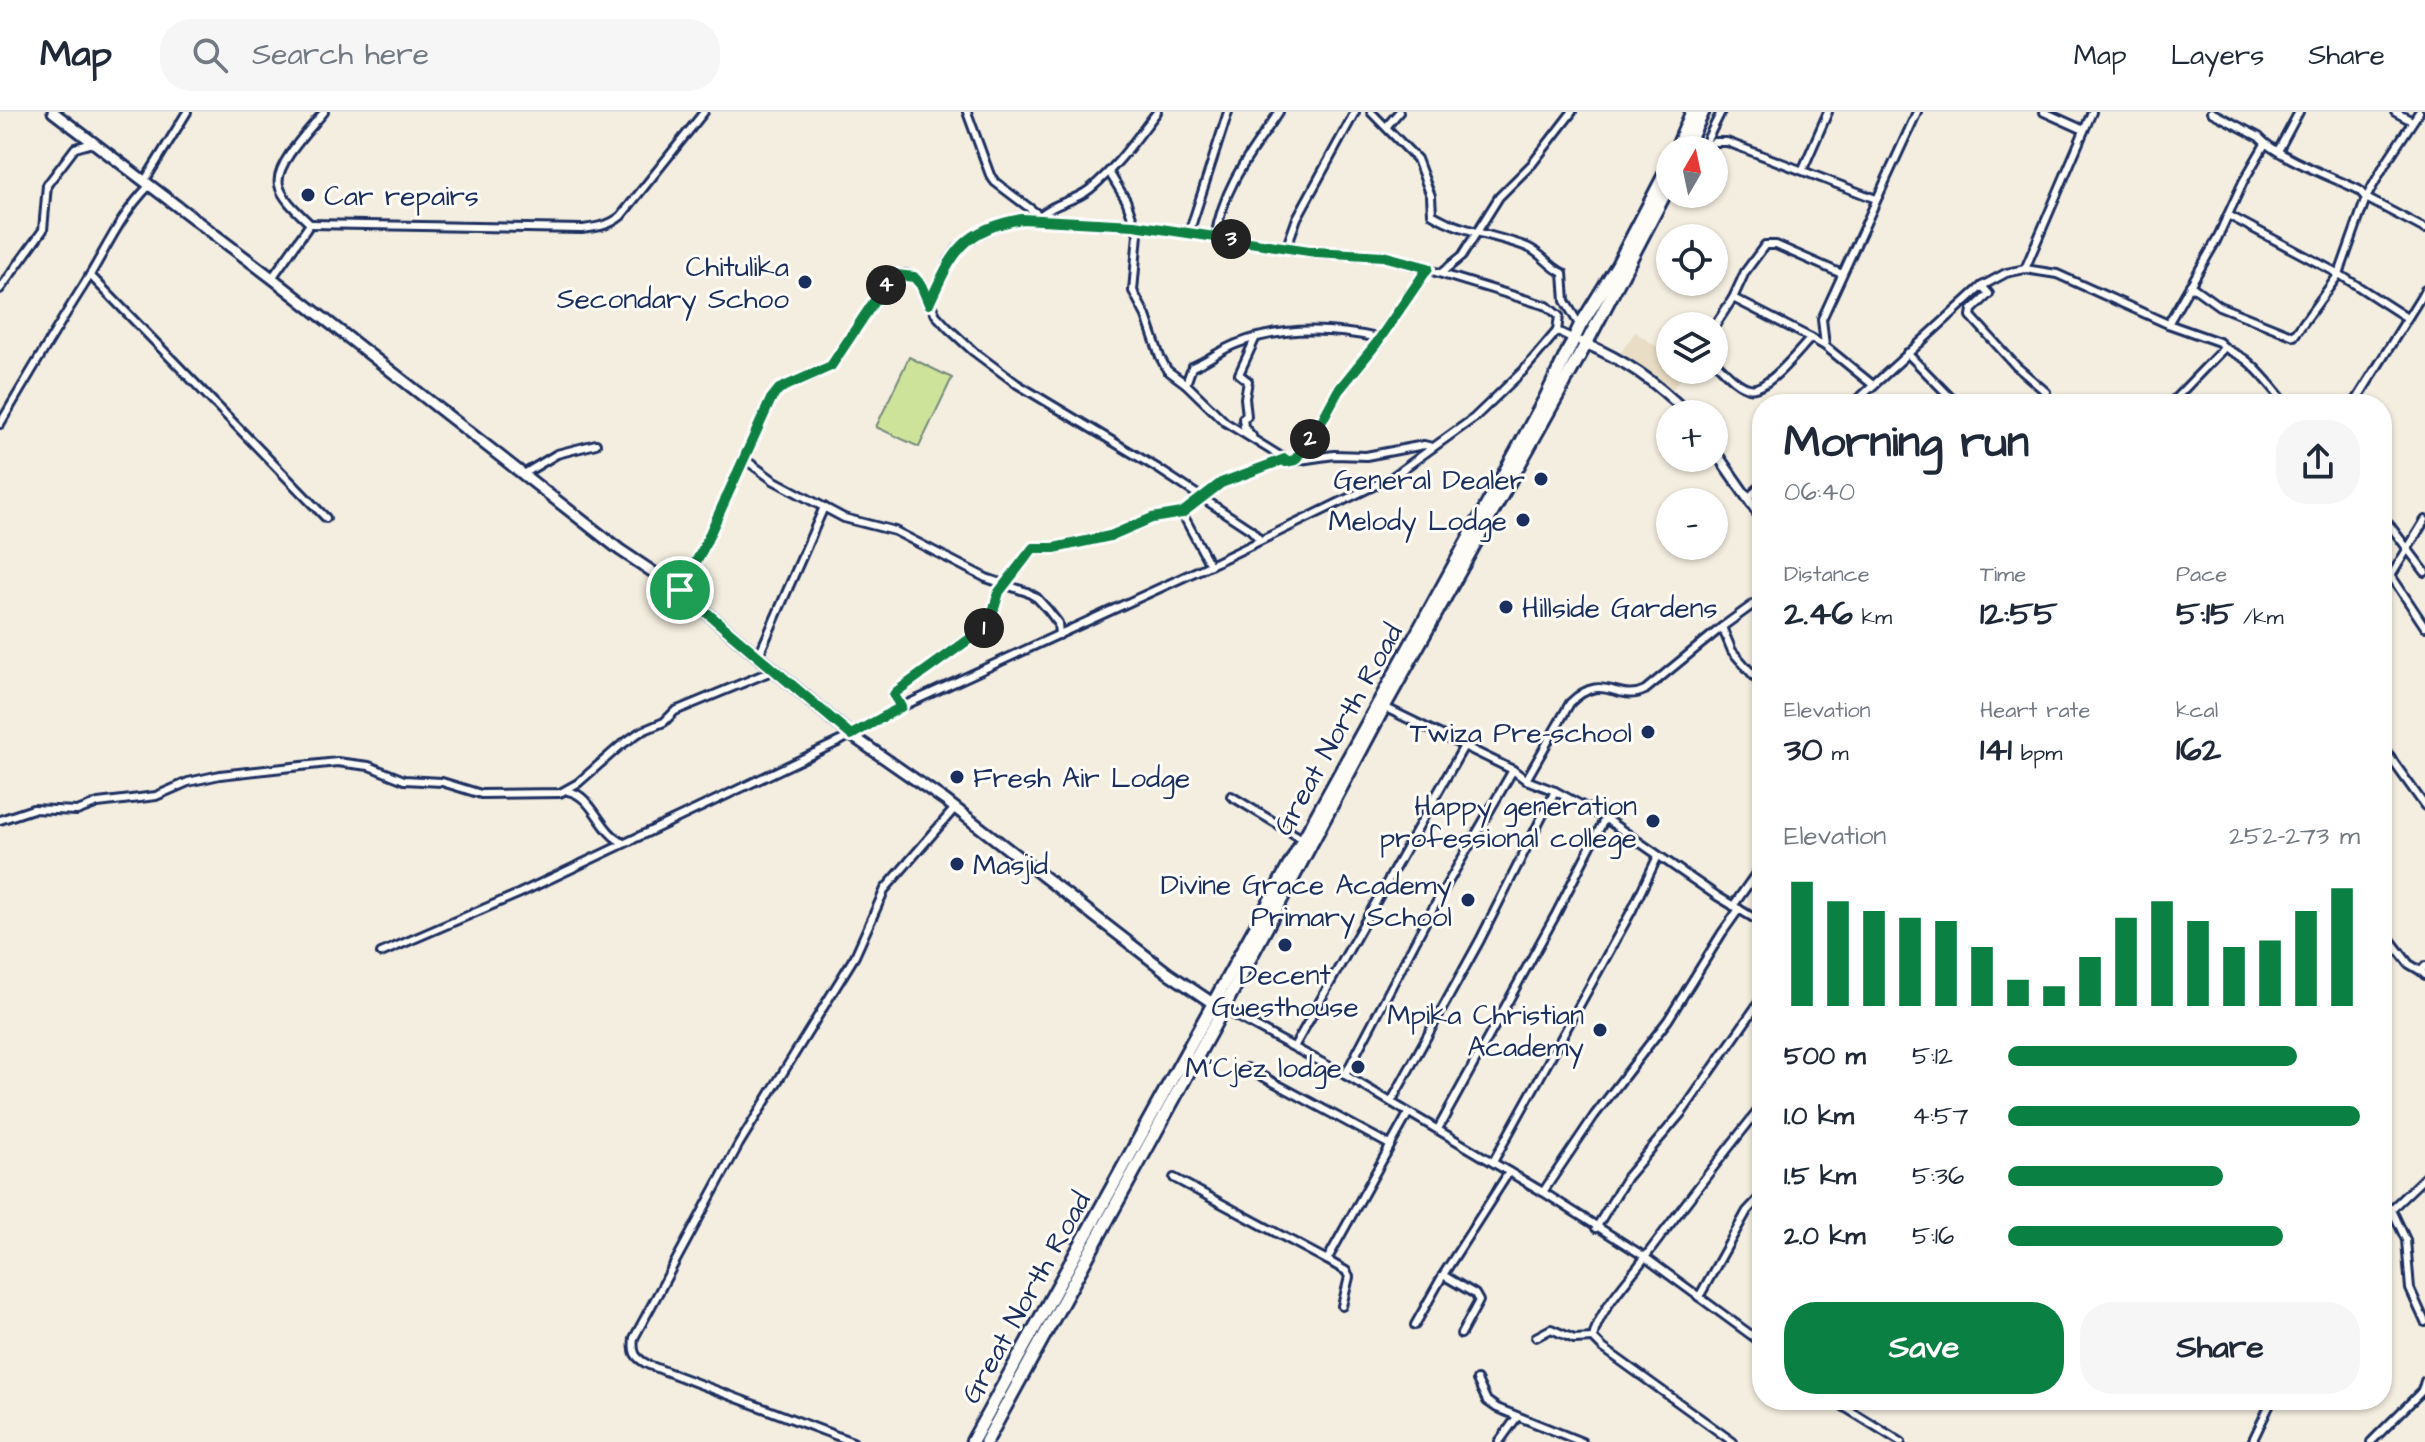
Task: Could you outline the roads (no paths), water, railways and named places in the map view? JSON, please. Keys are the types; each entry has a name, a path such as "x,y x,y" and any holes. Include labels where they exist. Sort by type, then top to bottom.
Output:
{"highway":[{"path":"1682,136 1692,112"},
{"path":"1692,136 1703,112"},
{"name":"Great North Road","path":"986,1442 1304,840 1546,397 1580,326 1617,266 1656,191"},
{"name":"Great North Road","path":"972,1442 1586,344 1657,208"}],"main road":[{"path":"53,112 272,278 620,550 680,590 851,735 955,808 1168,973 1218,1006"},
{"path":"1574,339 1619,358 1644,374 1673,400"},
{"path":"1728,470 1752,504"}],"street":[{"path":"0,424 123,216 147,184 187,112"},
{"path":"324,112 279,173 281,191 310,224 582,229 601,227 621,216 704,112"},
{"path":"967,112 990,175 1040,218"},
{"path":"1040,218 1050,206 1076,199 1109,172 1157,112"},
{"path":"1189,233 1228,112"},
{"path":"1215,238 1218,217 1242,162 1279,112"},
{"path":"1287,246 1297,218 1355,112"},
{"path":"1371,112 1417,159 1430,193 1432,214 1454,225 1531,249 1563,273 1565,301 1580,326"},
{"path":"1387,126 1399,112"},
{"path":"1441,273 1462,256 1499,197 1532,164 1572,112"},
{"path":"1709,136 1721,112"},
{"path":"1803,169 1828,112"},
{"path":"1825,346 1822,319 1917,112"},
{"path":"2044,112 2084,130"},
{"path":"2025,269 2092,112"},
{"path":"2211,112 2259,137 2278,151 2359,190 2366,198 2425,229"},
{"path":"2278,151 2299,112"},
{"path":"2395,112 2412,121"},
{"path":"2190,285 2229,311 2294,336 2339,274 2366,198 2419,112"},
{"path":"1728,142 1876,199"},
{"path":"0,289 43,230 47,185 75,148 93,143"},
{"path":"2168,324 2216,241 2265,144"},
{"path":"1109,172 1126,200 1139,240 1133,291 1146,316 1160,357 1172,376 1186,384 1225,422 1286,462 1432,447"},
{"path":"2228,215 2339,274 2407,318"},
{"path":"381,953 518,894 851,735 901,707 1210,565 1392,477 1474,418 1524,370 1557,331 1559,316 1547,306 1383,256 1316,252 1134,225 1040,218 1009,221 966,241 949,261 929,304"},
{"path":"272,278 310,224"},
{"path":"1724,312 1752,260 1768,244 1842,274"},
{"path":"1295,460 1318,428 1338,391 1428,268"},
{"path":"1864,394 1982,286 2006,273 2025,269 2057,274 2168,324 2219,342 2245,359 2277,394"},
{"path":"680,590 702,551 771,399 779,389 831,366 892,279 906,274 921,285 936,315 973,351 1017,384 1157,468 1251,530 1260,540"},
{"path":"90,275 326,518"},
{"path":"1982,286 1989,294 1972,310 1971,316 2046,394"},
{"path":"2361,394 2425,290"},
{"path":"1733,298 1825,346 1873,385"},
{"path":"1186,384 1192,367 1237,344 1255,339 1311,329 1378,338"},
{"path":"1557,331 1574,339"},
{"path":"1728,373 1743,386 1754,389 1762,387 1811,338"},
{"path":"1255,339 1239,374 1248,381 1244,427 1257,441"},
{"path":"2180,394 2224,348"},
{"path":"1907,353 1945,394"},
{"path":"522,475 557,454 596,444"},
{"path":"743,458 773,480 844,518 904,535 1005,587 1020,589 1037,598 1058,623 1059,635"},
{"path":"901,707 894,695 896,692 989,625 997,598 1033,548 1054,548 1110,536 1152,518 1182,513 1225,480 1285,459"},
{"path":"1748,498 1752,494"},
{"path":"758,657 824,507"},
{"path":"1182,513 1210,565"},
{"path":"2392,574 2425,520"},
{"path":"2392,529 2425,572"},
{"path":"2392,578 2425,627"},
{"path":"1526,780 1570,703 1579,695 1605,687 1637,694 1752,605"},
{"path":"1722,627 1732,651 1752,674"},
{"path":"568,791 620,746 640,732 664,722 675,711 776,669"},
{"path":"1384,707 1605,818 1752,917"},
{"path":"1294,1047 1464,746"},
{"path":"2392,760 2425,806"},
{"path":"0,820 33,809 77,811 93,804 156,796 188,782 220,775 347,761 369,766 396,778 442,782 481,794 578,793 608,832 624,843"},
{"path":"1345,1075 1427,919 1513,770"},
{"path":"1391,1102 1480,940 1555,791"},
{"path":"1231,796 1304,840"},
{"path":"853,1442 649,1365 636,1358 632,1350 634,1338 739,1144 855,956 885,889 955,808"},
{"path":"1438,1129 1605,818"},
{"path":"1493,1162 1632,910 1658,856"},
{"path":"1543,1192 1594,1116 1668,1020 1752,882"},
{"path":"2392,942 2409,964 2424,971"},
{"path":"1218,1006 1345,1075 1543,1192 1645,1257 1752,1336"},
{"path":"1596,1228 1627,1177 1683,1111 1752,1012"},
{"path":"1247,1068 1390,1145"},
{"path":"1327,1260 1408,1114"},
{"path":"1593,1338 1598,1322 1645,1257 1695,1188 1752,1118"},
{"path":"1415,1325 1509,1172"},
{"path":"2392,1207 2425,1177"},
{"path":"1174,1178 1346,1271 1349,1277 1342,1306"},
{"path":"1699,1297 1752,1206"},
{"path":"2392,1210 2406,1240 2410,1289 2425,1322"},
{"path":"1443,1275 1475,1294 1479,1301 1461,1334"},
{"path":"1536,1337 1551,1329 1574,1339 1593,1338 1733,1442"},
{"path":"1477,1380 1487,1401 1517,1417 1582,1442"},
{"path":"2371,1442 2422,1391 2425,1381"},
{"path":"1849,1410 1901,1442"},
{"path":"2252,1442 2267,1410"},
{"path":"1499,1442 1517,1417"}],"place":[{"name":"Car repairs","path":"308,195"},
{"name":"Chitulika Secondary Schoo","path":"805,282"},
{"name":"General Dealer","path":"1541,479"},
{"name":"Melody Lodge","path":"1523,520"},
{"name":"Hillside Gardens","path":"1506,607"},
{"name":"Twiza Pre-school","path":"1648,732"},
{"name":"Fresh Air Lodge","path":"957,777"},
{"name":"Happy generation professional college","path":"1653,821"},
{"name":"Masjid","path":"957,864"},
{"name":"Divine Grace Academy Primary School","path":"1468,900"},
{"name":"Decent Guesthouse","path":"1285,945"},
{"name":"Mpika Christian Academy","path":"1600,1030"},
{"name":"M'Cjez lodge","path":"1358,1067"}]}
